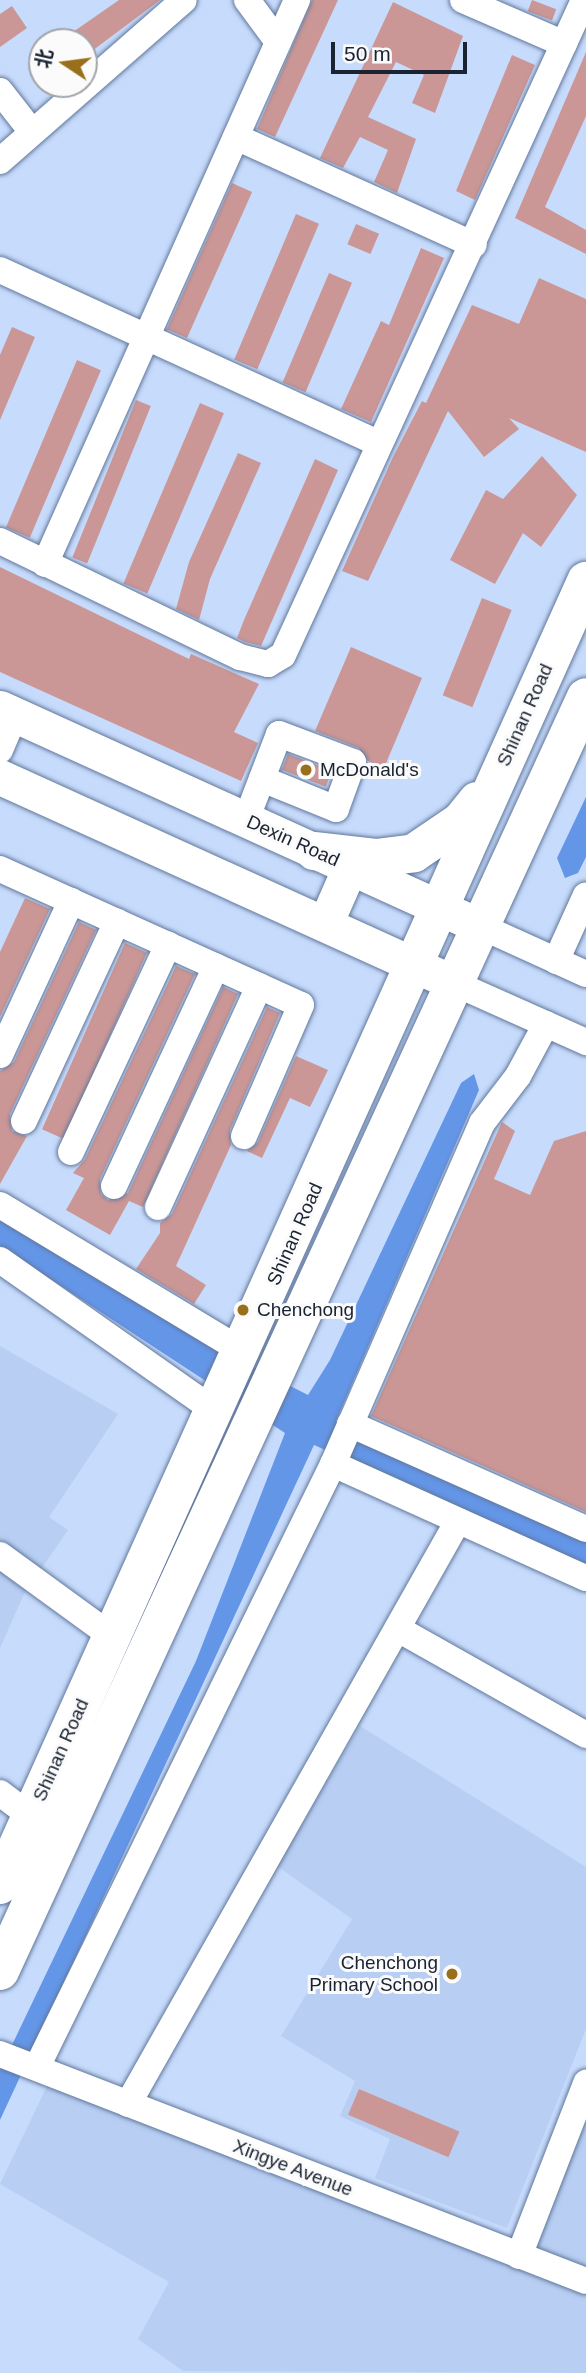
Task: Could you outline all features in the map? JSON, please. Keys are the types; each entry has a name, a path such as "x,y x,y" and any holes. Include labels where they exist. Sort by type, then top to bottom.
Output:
{"highway":[{"name":"Shinan Road","path":"0,1885 242,1353 586,581"},
{"name":"Shinan Road","path":"0,1971 586,696"},
{"path":"314,851 376,858 414,853 461,821 500,771"}],"main road":[{"name":"Dexin Road","path":"8,712 480,926"},
{"path":"0,777 454,983"},
{"path":"326,925 350,867"}],"street":[{"path":"1,157 184,0"},
{"path":"247,0 278,43"},
{"path":"45,564 297,0"},
{"path":"463,0 564,44"},
{"path":"0,541 240,657 276,662 474,245 583,0"},
{"path":"0,91 32,132"},
{"path":"236,137 474,245"},
{"path":"0,270 378,443"},
{"path":"0,750 8,712"},
{"path":"246,820 262,779"},
{"path":"0,869 301,1005 244,1136"},
{"path":"556,961 586,895"},
{"path":"0,1055 71,901"},
{"path":"24,1121 117,922"},
{"name":"Dexin Road","path":"480,926 586,974"},
{"path":"71,1152 168,945"},
{"path":"114,1186 216,966"},
{"path":"454,983 586,1042"},
{"path":"158,1207 259,986"},
{"path":"33,2066 334,1460 482,1123 518,1076 546,1024"},
{"path":"0,1205 242,1353"},
{"path":"0,1260 217,1407"},
{"path":"349,1427 586,1529"},
{"path":"334,1460 458,1521 586,1578"},
{"path":"128,2104 458,1521"},
{"path":"0,1555 113,1637"},
{"path":"398,1629 586,1735"},
{"path":"0,1793 31,1816"},
{"name":"Xingye Avenue","path":"1,2055 586,2281"},
{"path":"519,2256 586,2083"}],"shaded area":[{"path":"0,1346 118,1414 49,1517 68,1530 24,1594 0,1648"},
{"name":"Chenchong Primary School","path":"360,1726 586,1867 586,2029 507,2228 375,2178 390,2139 340,2116 355,2081 281,2036 352,1919 277,1866"},
{"path":"48,2084 526,2267 586,2112 586,2373 183,2371 138,2339 169,2282 0,2184"}],"water":[{"path":"586,797 586,857 578,873 565,878 557,858"},
{"path":"474,1074 479,1090 336,1421 345,1431 586,1541 586,1566 314,1445 0,2120 0,2070 196,1661 285,1433 0,1246 0,1214 196,1338 308,1395 330,1360 461,1083"}],"building":[{"path":"119,0 160,0 98,46 98,28 79,28"},
{"path":"312,0 338,0 275,137 257,129"},
{"path":"532,0 556,9 552,21 528,11"},
{"path":"393,2 463,36 435,113 412,103 424,75 396,62 368,117 416,139 397,193 374,182 388,150 360,137 343,168 320,158"},
{"path":"12,6 27,28 0,47 0,14"},
{"path":"586,52 586,116 545,207 586,230 586,254 515,218"},
{"path":"512,55 535,65 475,200 456,191"},
{"path":"232,183 252,192 187,338 167,329"},
{"path":"296,214 319,224 257,369 234,359"},
{"path":"356,224 379,234 370,254 347,244"},
{"path":"421,248 444,258 371,422 341,409 381,321 389,325"},
{"path":"329,273 352,283 306,392 283,383"},
{"path":"539,278 586,299 586,452 509,418 519,429 484,457 448,411 368,581 342,571 393,457 422,401 426,403 472,305 519,324"},
{"path":"12,327 35,337 0,420 0,355"},
{"path":"77,360 101,370 30,538 6,528"},
{"path":"136,400 151,406 87,564 72,558"},
{"path":"200,403 224,413 147,594 123,583"},
{"path":"238,453 261,463 210,579 199,620 176,609 189,562"},
{"path":"542,456 577,495 541,547 523,533 495,584 450,560 486,490 503,499"},
{"path":"315,459 338,470 261,646 245,642 237,638"},
{"path":"0,567 189,659 191,654 259,684 234,732 258,743 241,781 0,672"},
{"path":"482,598 512,610 472,707 443,695"},
{"path":"351,647 422,678 384,768 368,761 359,748 315,731"},
{"path":"288,754 332,771 326,787 282,770"},
{"path":"25,898 50,909 0,1017 0,952"},
{"path":"79,922 96,930 10,1114 12,1131 27,1136 0,1184 0,1071 14,1062"},
{"path":"125,943 147,953 64,1139 42,1129"},
{"path":"176,966 195,974 100,1179 101,1194 108,1200 128,1193 223,987 238,994 143,1207 129,1201 110,1235 66,1210 84,1178 73,1173 85,1159"},
{"path":"267,1007 280,1013 230,1130 231,1145 176,1266 206,1285 194,1304 136,1269 160,1233 160,1223 172,1214"},
{"path":"296,1056 328,1070 310,1107 290,1098 262,1158 247,1151 258,1142"},
{"path":"502,1122 515,1131 494,1179 530,1195 554,1141 586,1131 586,1512 371,1416"},
{"path":"359,2089 459,2132 448,2157 348,2115"}],"place":[{"name":"McDonald's","path":"306,770"},
{"name":"Chenchong","path":"243,1310"},
{"name":"Chenchong Primary School","path":"452,1974"}]}
